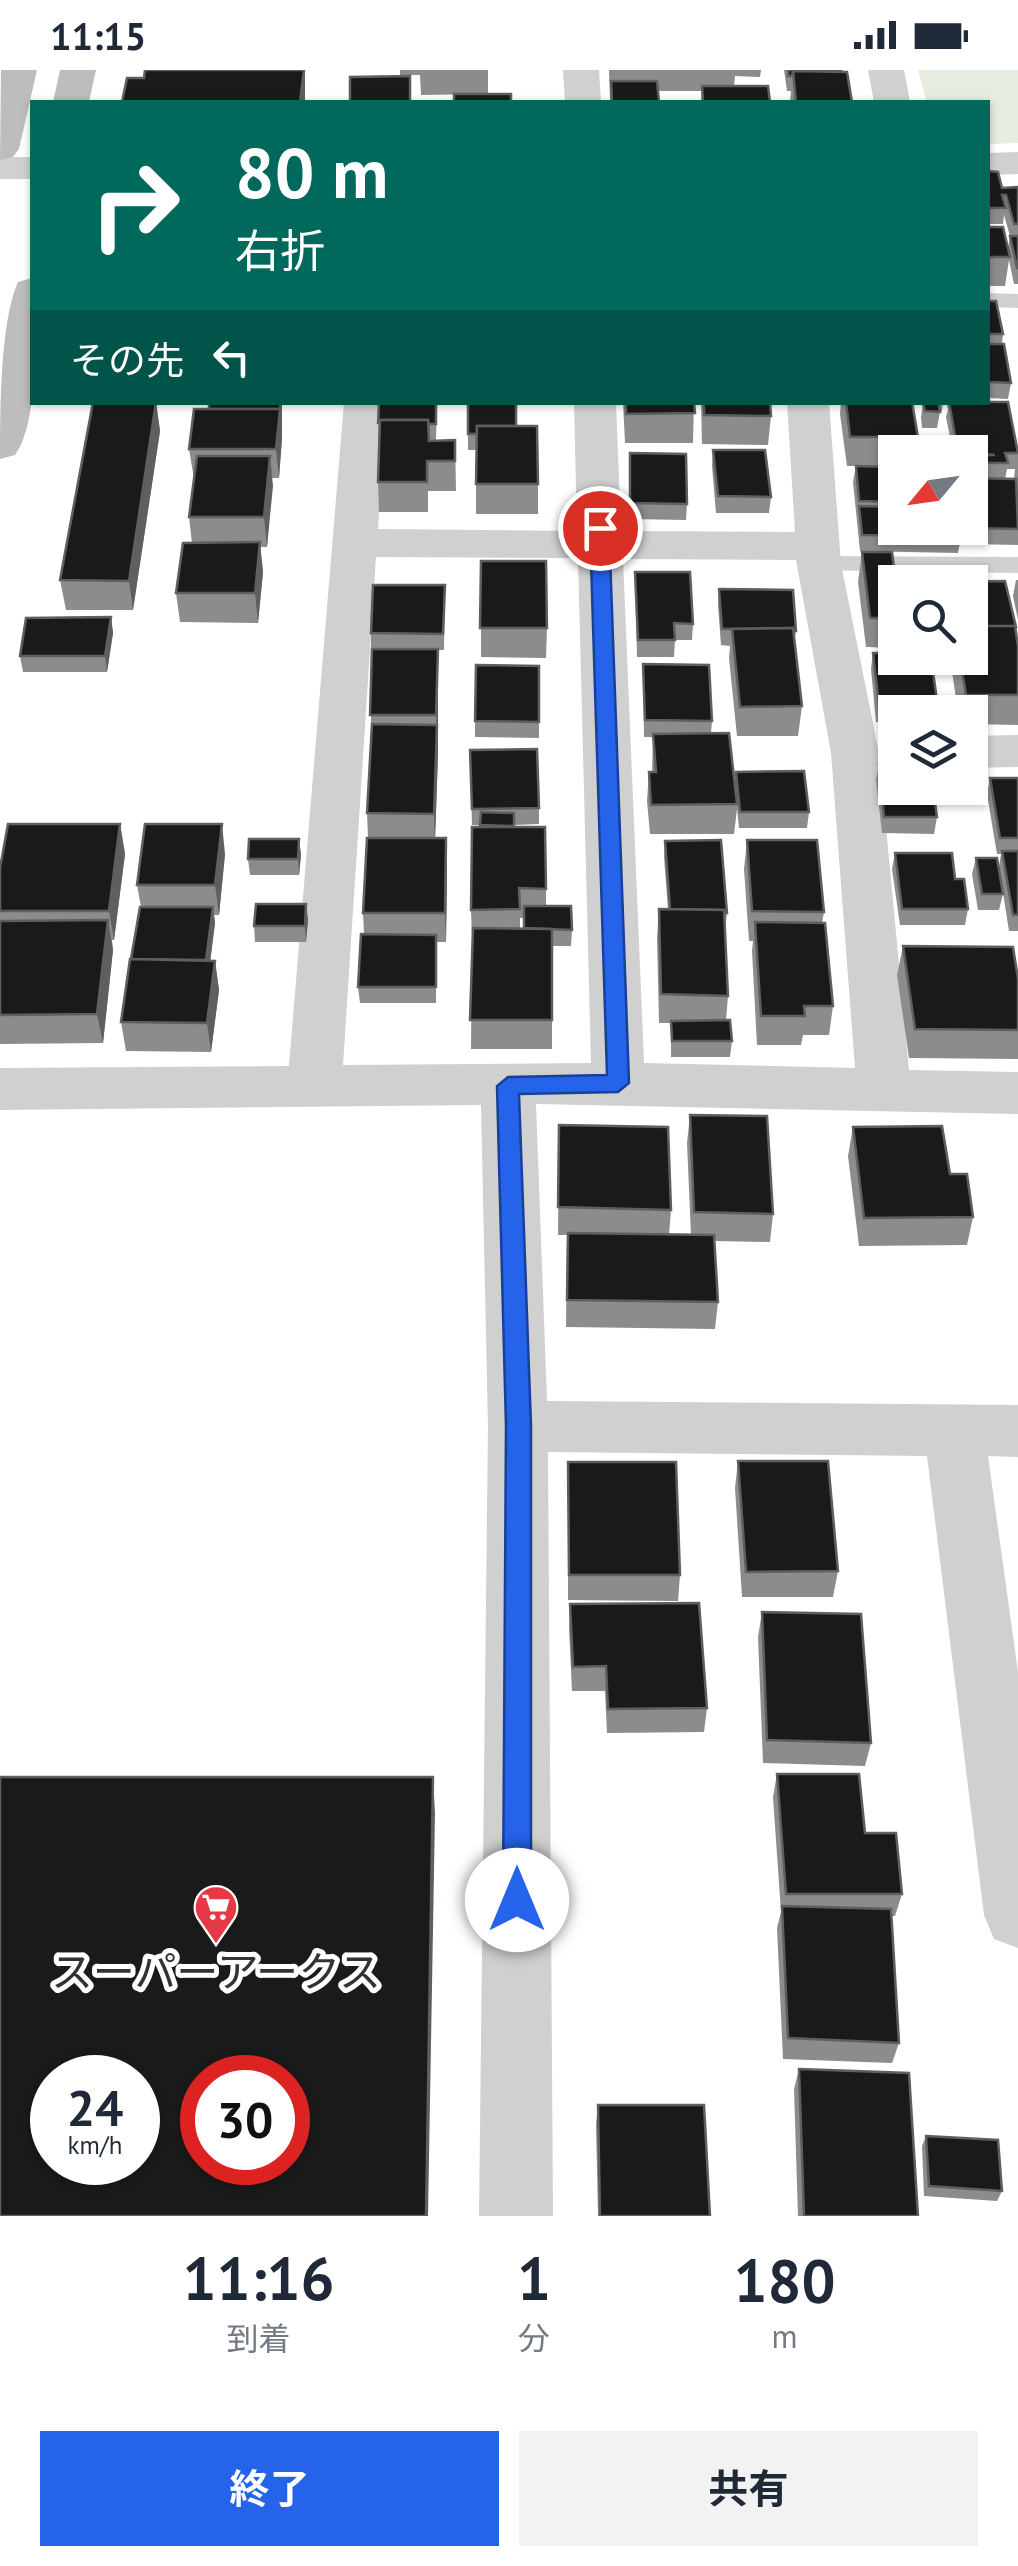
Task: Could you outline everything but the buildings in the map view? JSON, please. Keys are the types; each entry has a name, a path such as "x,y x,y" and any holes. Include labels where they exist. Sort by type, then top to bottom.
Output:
{"main road":[{"path":"0,149 18,70"},
{"path":"72,100 78,70"},
{"path":"0,446 30,300"}],"street":[{"path":"582,70 583,100"},
{"path":"886,70 892,100"},
{"path":"990,164 1018,164"},
{"path":"0,168 30,168"},
{"path":"314,1089 358,543 365,405"},
{"path":"594,405 618,1083"},
{"path":"808,405 820,555 875,753 890,947 884,1092"},
{"path":"358,543 600,545 820,555"},
{"path":"988,752 1018,752"},
{"path":"0,1089 314,1089 618,1083 1018,1093"},
{"path":"508,1086 518,1426 516,2216"},
{"path":"518,1426 1018,1431"},
{"path":"954,1432 1018,1915"}],"lane":[{"path":"990,300 1018,300"},
{"path":"820,555 1018,565"}],"shaded area":[{"path":"918,70 1018,70 1018,143 990,144 990,100 926,100"}],"place":[{"name":"スーパーアークス","path":"216,1945"}],"route":[{"path":"517,1900 518,1426 508,1086 618,1083 600,528"}]}
